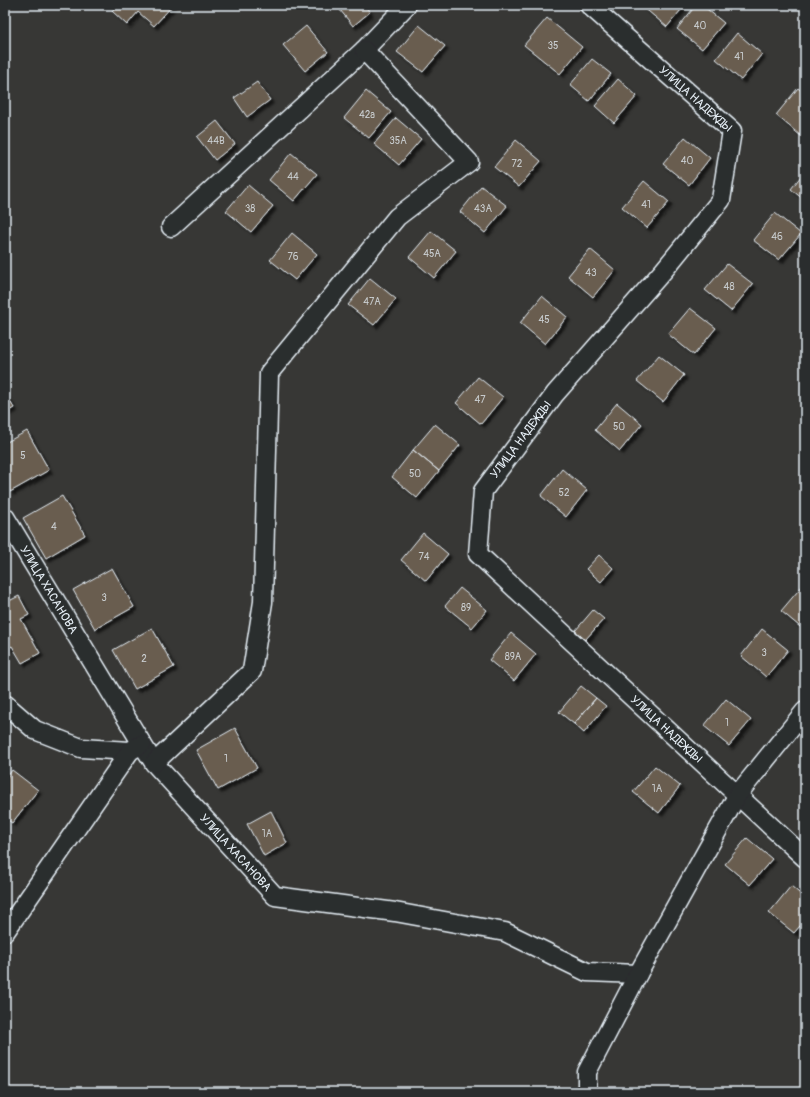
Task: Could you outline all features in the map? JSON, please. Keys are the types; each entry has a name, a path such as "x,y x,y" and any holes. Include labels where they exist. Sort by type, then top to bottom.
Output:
{"street":[{"path":"171,227 364,50 407,5"},
{"name":"УЛИЦА НАДЕЖДЫ","path":"589,5 732,131 721,200 658,276 555,394 483,491 478,554 738,794 805,858"},
{"path":"154,763 252,671 263,602 269,373 397,217 469,162 364,50"},
{"name":"УЛИЦА ХАСАНОВА","path":"5,517 136,748 154,763 275,896 395,912 505,932 587,972 638,974"},
{"path":"5,704 35,730 81,748 136,748"},
{"path":"588,1092 587,1072 638,974 738,794 805,711"},
{"path":"5,932 136,748"}],"building":[{"path":"117,5 173,5 154,26 138,12 127,25 112,11"},
{"path":"336,5 364,5 370,12 353,26"},
{"path":"685,5 667,27 642,6"},
{"path":"696,5 702,5 724,23 702,49 677,29"},
{"path":"547,18 582,47 560,74 524,45"},
{"path":"419,25 445,46 423,72 397,52"},
{"path":"306,26 328,52 305,71 283,45"},
{"path":"737,33 762,54 741,80 716,59"},
{"path":"592,59 611,74 589,101 570,85"},
{"path":"618,79 637,96 614,123 595,106"},
{"path":"257,82 270,100 247,117 234,98"},
{"path":"798,88 805,94 805,131 801,136 776,115"},
{"path":"366,91 391,112 369,138 344,118"},
{"path":"396,118 421,139 399,165 374,144"},
{"path":"217,121 235,144 215,160 197,137"},
{"path":"685,137 710,158 689,185 663,164"},
{"path":"516,140 541,161 519,187 494,167"},
{"path":"291,153 317,174 294,201 269,180"},
{"path":"805,171 805,201 791,189"},
{"path":"644,181 669,202 647,228 622,207"},
{"path":"248,185 273,206 251,232 226,211"},
{"path":"481,186 507,206 485,233 460,212"},
{"path":"775,213 801,234 779,260 753,240"},
{"path":"431,231 456,251 434,278 409,257"},
{"path":"292,233 317,254 295,280 270,260"},
{"path":"590,249 615,270 593,297 568,276"},
{"path":"727,264 753,284 731,311 705,290"},
{"path":"370,278 396,299 374,325 348,305"},
{"path":"542,296 567,317 545,344 520,323"},
{"path":"690,308 716,328 694,355 668,334"},
{"path":"659,355 684,375 663,402 637,381"},
{"path":"478,377 503,397 481,424 456,403"},
{"path":"5,393 14,408 5,413"},
{"path":"617,403 642,424 620,451 595,430"},
{"path":"435,424 460,445 439,471 413,450"},
{"path":"27,431 49,470 10,492 5,483 5,443"},
{"path":"413,450 439,471 417,498 392,477"},
{"path":"562,469 587,490 566,517 541,496"},
{"path":"62,496 85,535 46,558 23,518"},
{"path":"423,533 448,554 426,581 401,560"},
{"path":"599,555 613,568 601,582 586,569"},
{"path":"112,568 134,607 95,629 73,590"},
{"path":"803,585 805,587 805,631 781,611"},
{"path":"460,588 487,610 472,628 445,606"},
{"path":"19,596 29,615 21,619 40,653 22,663 12,646 5,650 5,603"},
{"path":"593,610 604,619 585,640 575,631"},
{"path":"152,628 174,667 135,689 113,650"},
{"path":"762,629 788,650 766,677 741,656"},
{"path":"511,633 536,654 514,681 489,660"},
{"path":"581,686 596,698 574,724 559,712"},
{"path":"596,698 606,706 584,733 574,724"},
{"path":"726,699 751,720 729,746 704,726"},
{"path":"235,728 257,768 218,790 196,750"},
{"path":"655,766 680,786 659,813 633,792"},
{"path":"12,770 38,790 12,823 5,818 5,780"},
{"path":"271,811 287,843 264,856 247,824"},
{"path":"747,838 772,859 750,885 725,864"},
{"path":"791,886 805,898 805,920 794,933 769,913"}]}
